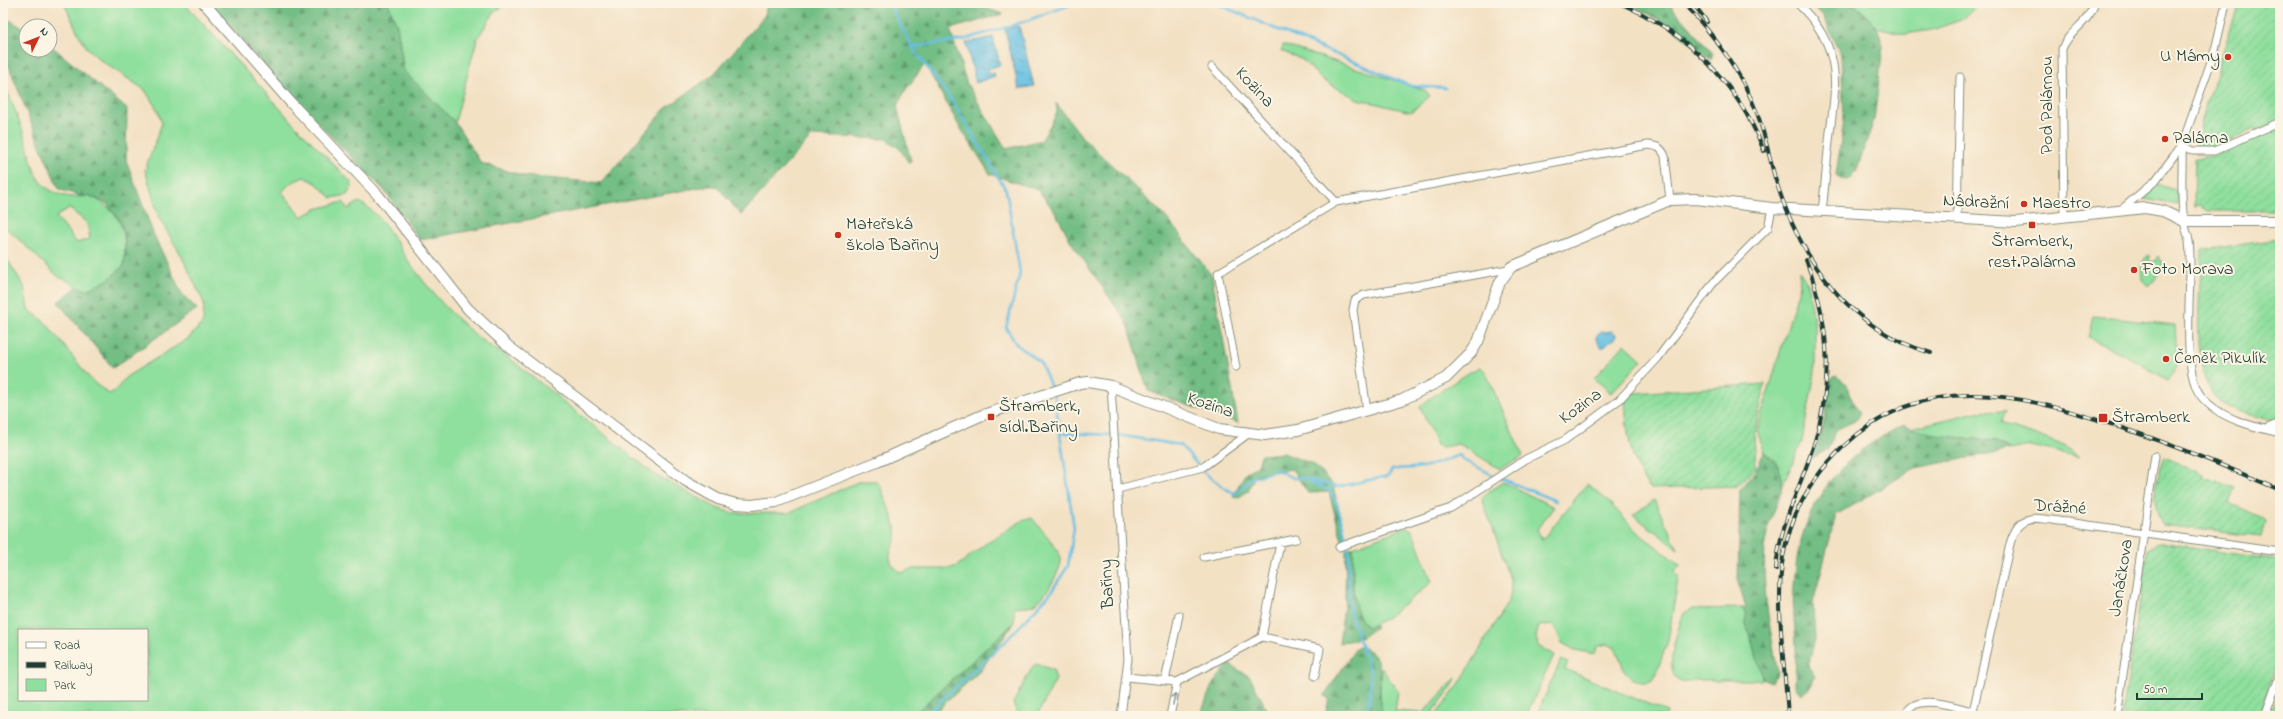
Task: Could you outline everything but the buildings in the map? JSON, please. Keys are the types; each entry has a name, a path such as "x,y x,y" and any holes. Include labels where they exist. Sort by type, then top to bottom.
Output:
{"main road":[{"name":"Kozina","path":"204,3 292,104 378,196 468,309 508,346 686,481 718,499 744,505 782,500 980,416 1046,392 1088,382 1111,386 1219,429 1248,434 1290,432 1366,412 1426,390 1446,378 1462,364 1478,342 1500,282 1508,269"},
{"path":"1508,269 1524,260 1670,200 1696,199 1772,208"},
{"name":"Nádražní","path":"1772,208 1957,220 2016,222 2145,208 2156,209 2184,221"},
{"path":"2184,221 2280,221"}],"street":[{"path":"1797,3 1809,15 1819,30 1827,45 1834,67 1834,101 1822,212"},
{"name":"Pod Palárnou","path":"2064,217 2062,49 2064,43 2090,14 2094,3"},
{"path":"2121,210 2155,181 2182,145 2215,50 2226,3"},
{"path":"2224,14 2232,3"},
{"name":"Kozina","path":"1212,67 1336,202"},
{"path":"1957,220 1960,77"},
{"path":"2182,145 2192,151 2214,151 2280,122"},
{"path":"1236,367 1218,273 1336,202 1648,145 1657,146 1662,149 1665,156 1670,200"},
{"path":"2182,145 2184,221 2189,241 2190,350 2194,384 2202,397 2222,413 2265,430 2280,432"},
{"name":"Kozina","path":"1339,547 1451,508 1526,459 1565,440 1619,400 1658,358 1714,282 1768,228 1772,208"},
{"path":"1366,412 1353,310 1355,300 1364,295 1508,269"},
{"name":"Bařiny","path":"1111,386 1112,427 1118,489 1127,677 1121,716"},
{"path":"2265,430 2280,423"},
{"path":"1118,489 1203,468 1248,434"},
{"path":"2143,533 2155,456"},
{"name":"Drážné","path":"1905,716 1912,706 1926,702 1972,714 2010,544 2018,524 2026,520 2036,519 2143,533"},
{"name":"Janáčkova","path":"2116,716 2143,533 2280,552"},
{"path":"1204,557 1296,539"},
{"path":"1262,637 1280,543"},
{"path":"1165,681 1179,615"},
{"path":"1127,677 1177,682 1262,637 1320,650 1315,676"},
{"path":"2265,716 2280,674"},
{"path":"1170,716 1177,682"}],"green space":[{"path":"64,3 184,3 295,125 351,182 352,187 347,195 332,198 316,183 304,177 291,183 282,192 302,217 316,209 343,202 348,209 359,202 368,208 377,215 384,224 424,282 445,307 469,330 508,357 654,474 717,508 733,513 789,513 860,481 876,481 880,485 896,529 895,541 890,556 894,567 901,573 912,569 948,569 957,566 989,541 1022,521 1032,518 1059,553 1061,563 1056,576 1043,596 1035,604 1014,607 1014,623 912,716 3,716 3,253 24,286 28,309 46,323 92,381 109,394 115,391 126,377 189,338 203,322 204,303 180,253 159,218 145,170 162,123 158,111 145,90 100,60 87,48 79,35"},
{"path":"210,3 388,3 397,26 404,71 455,122 481,163 524,176 601,183 665,109 714,74 765,15 767,3 970,3 1003,14 950,29 967,84 1006,149 1042,140 1057,113 1056,103 1082,137 1165,216 1212,276 1238,423 1148,391 1128,324 1071,242 1056,213 1038,190 990,174 958,124 925,64 905,91 897,106 911,161 909,163 900,149 886,139 812,136 741,215 717,186 707,186 420,240 384,190 291,96"},
{"path":"388,3 509,3 495,11 477,39 455,122 404,71 397,26"},
{"path":"1628,3 1668,3 1713,53 1711,60 1668,24"},
{"path":"1808,3 1854,3 1877,27 1883,46 1874,120 1856,172 1853,172 1852,178 1847,180 1836,175 1844,120 1841,55 1822,14"},
{"path":"1854,3 1981,3 1961,20 1932,30 1905,34 1876,27"},
{"path":"2239,3 2280,3 2280,120 2256,131 2254,129 2213,149 2196,146 2207,100"},
{"path":"3,16 18,25 18,58 58,58 58,52 127,109 126,160 153,233 182,294 197,309 113,368 58,302 77,287 87,290 108,280 124,265 125,236 122,224 108,204 88,195 84,197 59,189 6,59 3,57"},
{"path":"1283,45 1425,90 1430,96 1411,112 1357,99 1321,79 1303,60 1281,51"},
{"path":"3,80 22,129 34,169 40,181 51,191 58,194 73,197 88,195 99,201 115,215 123,232 125,253 124,265 110,279 98,287 85,290 60,278 3,225","holes":["69,208 87,223 90,239 77,243 56,217"]},
{"path":"2280,127 2280,211 2207,211 2199,205 2194,206 2195,159 2217,155"},
{"path":"2159,185 2176,190 2178,205 2144,199 2153,187"},
{"path":"2280,239 2280,420 2277,422 2246,414 2223,404 2208,387 2203,370 2200,350 2199,307 2202,250"},
{"path":"2149,255 2149,261 2155,262 2158,256 2163,264 2161,272 2149,287 2142,280 2141,269 2144,260"},
{"path":"1799,270 1808,285 1815,327 1815,372 1802,441 1777,499 1782,479 1777,463 1764,452 1757,430 1800,285"},
{"path":"2093,316 2175,325 2177,367 2168,380 2119,352 2088,338"},
{"path":"1625,344 1642,360 1611,393 1594,378"},
{"path":"1480,367 1485,371 1523,456 1500,469 1459,444 1443,447 1437,445 1420,407 1430,398 1468,373"},
{"path":"1836,376 1847,384 1849,394 1860,414 1855,421 1837,429 1828,449 1813,458 1823,427 1831,379"},
{"path":"1765,384 1754,435 1756,468 1738,486 1651,489 1648,486 1633,455 1628,434 1625,400 1633,393"},
{"path":"2005,411 2000,423 2062,445 2079,457 2030,446 2009,450 1995,441 1935,435 1911,428 1976,412"},
{"path":"1904,425 1935,435 1995,441 2009,450 1915,468 1836,515 1813,603 1815,639 1808,667 1815,675 1811,686 1807,691 1801,694 1795,687 1796,644 1793,600 1797,559 1803,533 1812,510 1825,489 1840,470 1858,453 1880,438"},
{"path":"1764,452 1778,467 1782,475 1782,486 1767,533 1764,568 1766,603 1778,673 1771,682 1763,678 1746,624 1745,611 1742,608 1746,607 1738,583 1740,490 1756,471"},
{"path":"1283,453 1313,464 1333,485 1345,538 1342,540 1329,492 1308,493 1292,469 1255,475 1248,491 1239,497 1233,496 1246,472 1258,466 1261,455"},
{"path":"2165,457 2203,474 2204,477 2235,488 2229,503 2263,518 2265,522 2261,537 2163,525 2156,507 2155,491 2158,475"},
{"path":"1503,482 1554,507 1537,529 1542,540 1587,484 1607,500 1636,531 1680,565 1674,572 1678,575 1678,579 1668,641 1654,679 1646,683 1632,678 1624,670 1615,648 1607,644 1597,647 1595,654 1575,650 1562,643 1553,624 1539,626 1536,637 1538,646 1554,655 1526,716 1435,716 1458,686 1508,602 1511,592 1511,580 1482,499 1489,491"},
{"path":"1654,500 1678,549 1633,515"},
{"path":"1407,527 1412,530 1432,582 1385,619 1368,627 1361,620 1354,601 1352,578 1353,547"},
{"path":"2157,543 2167,543 2280,561 2280,652 2260,716 2122,716 2148,550"},
{"path":"1353,547 1353,590 1357,612 1368,627 1375,625 1376,627 1361,638 1339,643 1345,600 1346,549"},
{"path":"1742,608 1745,611 1746,624 1763,675 1762,680 1682,681 1675,677 1672,668 1672,657 1677,632 1684,613 1692,609"},
{"path":"1014,623 980,671 934,713 937,716 912,716"},
{"path":"1361,647 1368,650 1377,659 1379,665 1382,716 1325,716 1329,698 1324,696 1356,648"},
{"path":"1561,660 1568,663 1565,669 1667,712 1666,716 1536,716"},
{"path":"1037,664 1053,670 1056,679 1038,714 1027,716 1016,711 1013,703 1033,666"},
{"path":"1229,664 1250,677 1270,716 1200,716 1212,685"},
{"path":"1381,667 1398,691 1395,711 1423,713 1456,678 1452,687 1430,716 1382,716 1380,691"},
{"path":"2280,690 2280,716 2270,716"}],"water":[{"path":"1019,26 1034,86 1019,89 1005,29"},
{"path":"993,37 1000,65 988,69 989,74 994,73 995,76 976,83 966,43"},
{"path":"1612,331 1616,334 1615,339 1610,341 1603,348 1599,345 1596,336 1602,332"}],"waterway":[{"path":"889,3 912,47 951,99 1006,190 1020,273 1006,328 1016,344 1040,362 1052,389"},
{"path":"912,47 963,40 1023,22 1075,3"},
{"path":"1215,3 1411,86 1446,88"},
{"path":"924,716 1004,643 1049,595 1068,566 1074,528 1054,393"},
{"path":"1061,433 1118,435 1180,445 1198,465"},
{"path":"1303,478 1337,487 1388,476 1392,470 1402,468 1418,468 1459,455 1465,461 1493,475"},
{"path":"1203,472 1235,494 1252,478 1277,470 1293,478 1303,478"},
{"path":"1500,478 1556,501"},
{"path":"1311,482 1329,490 1337,503 1347,542"},
{"path":"1348,547 1349,610 1371,674 1369,703 1365,716"}],"railway":[{"path":"1619,3 1666,28 1707,62 1740,103 1753,126 1764,151"},
{"path":"1683,3 1716,41 1735,69 1751,98 1765,137 1775,178 1785,208 1798,236 1813,262 1831,286 1851,308 1875,327 1901,342 1931,353"},
{"path":"1693,3 1707,22"},
{"path":"1776,569 1784,526 1817,433 1823,408 1826,383 1827,359 1821,310 1815,285 1806,260"},
{"path":"1788,716 1781,636 1780,595 1783,557 1791,526 1804,497 1813,483 1822,470 1844,446 1875,422 1907,406 1940,397 1974,395 2008,398 2043,404 2114,425 2156,440 2280,490"}],"place":[{"name":"U Mámy","path":"2228,57"},
{"name":"Palárna","path":"2165,139"},
{"name":"Maestro","path":"2024,204"},
{"name":"Štramberk, rest.Palárna","path":"2032,225"},
{"name":"Mateřská škola Bařiny","path":"838,235"},
{"name":"Foto Morava","path":"2134,270"},
{"name":"Čeněk Pikulík","path":"2166,359"},
{"name":"Štramberk, sídl.Bařiny","path":"991,417"},
{"name":"Štramberk","path":"2103,418"}]}
